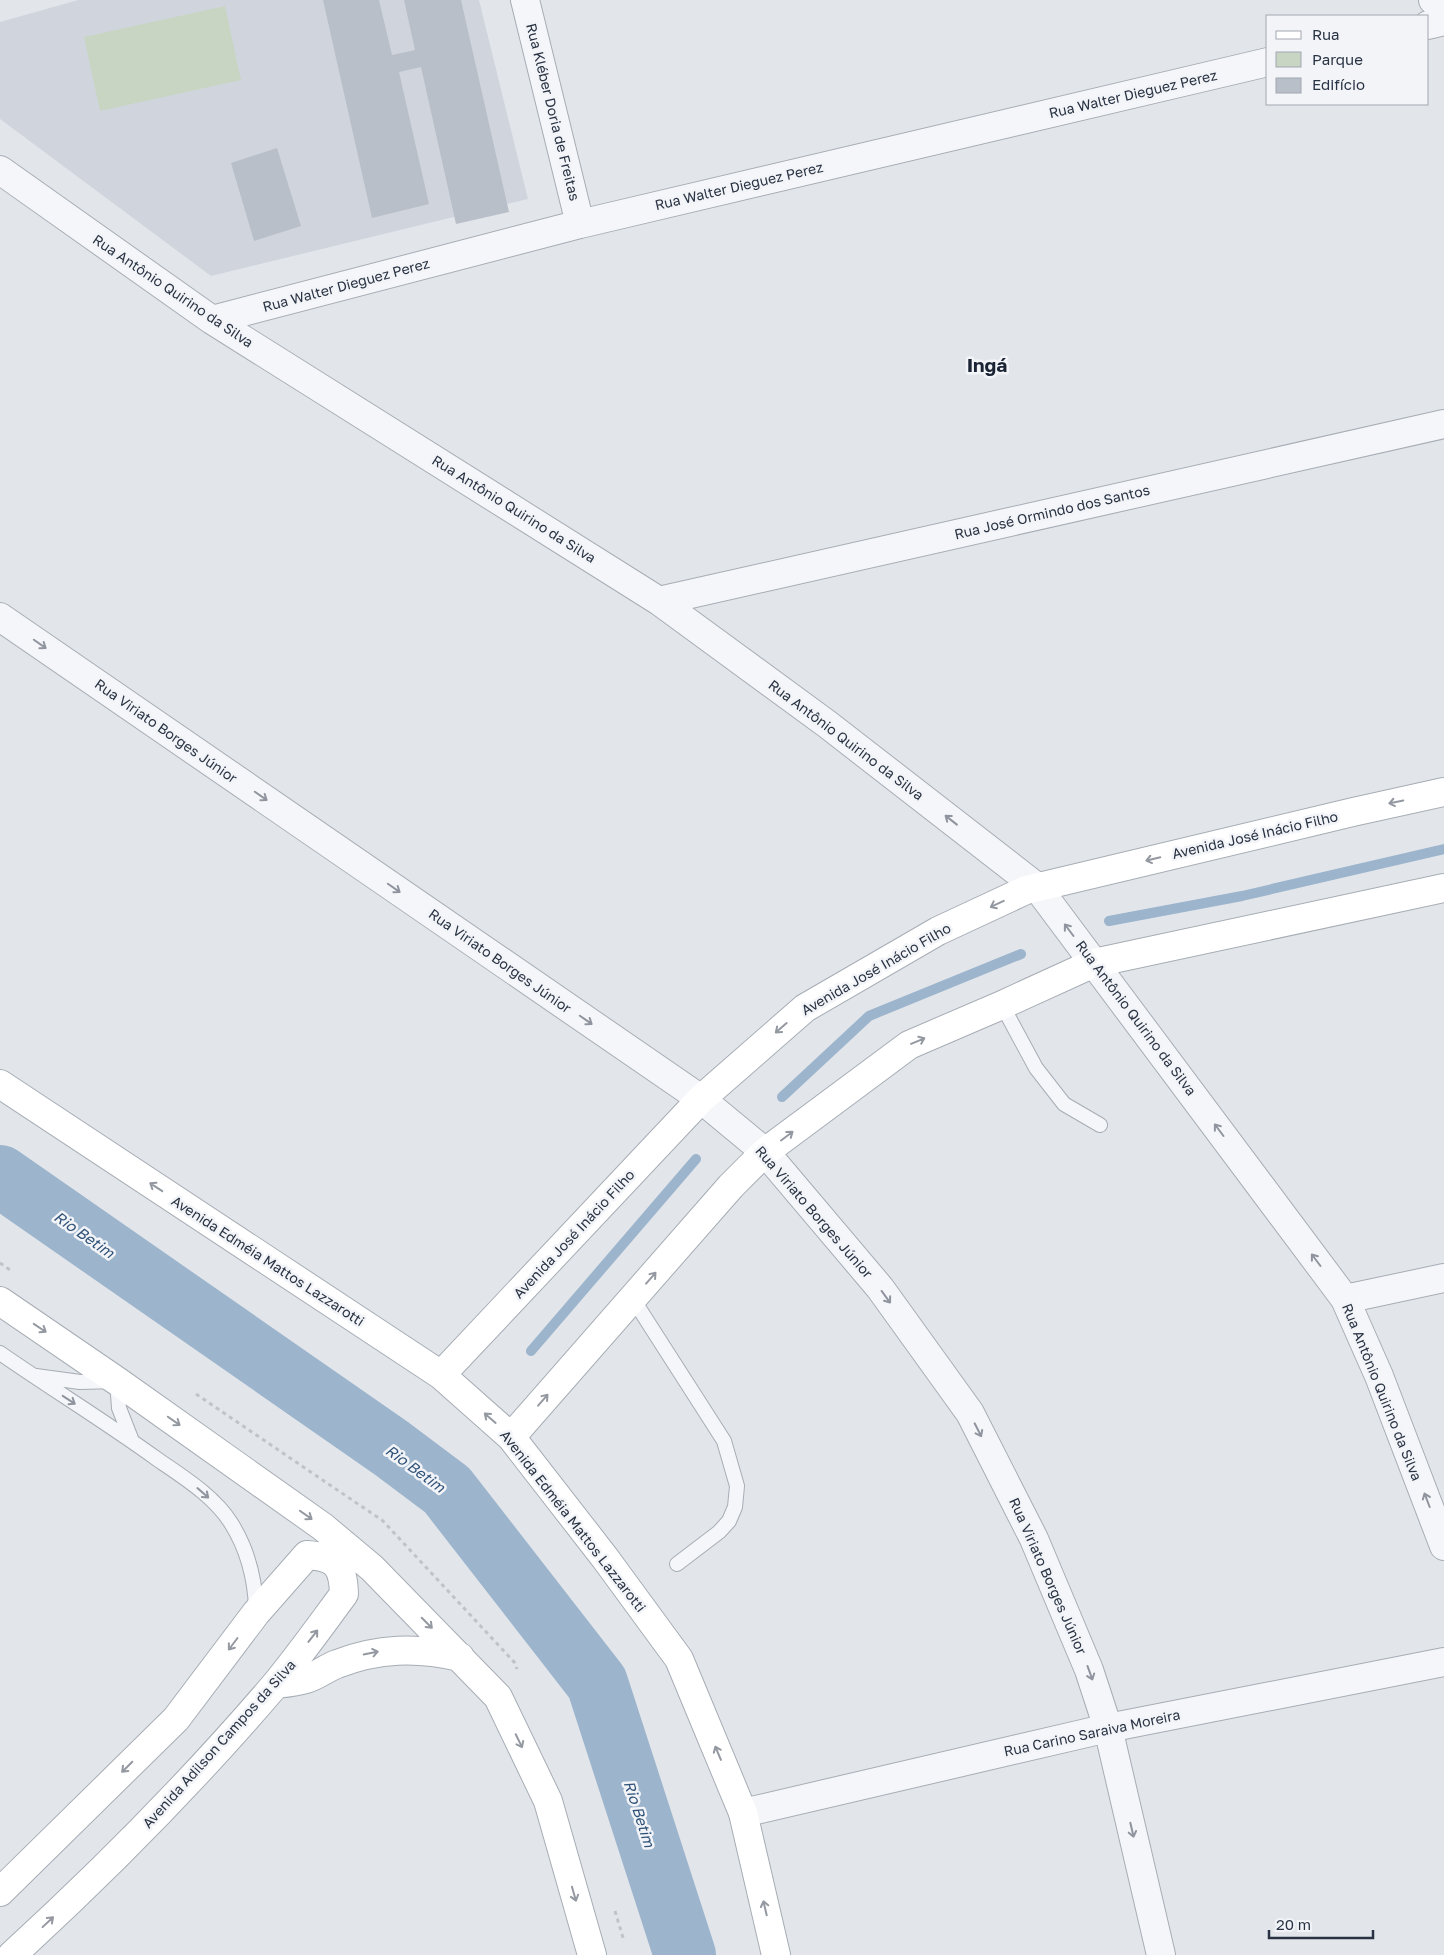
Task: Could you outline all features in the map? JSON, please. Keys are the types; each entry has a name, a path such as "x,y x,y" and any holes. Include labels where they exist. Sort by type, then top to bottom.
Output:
{"street":[{"name":"Rua Kléber Doria de Freitas","path":"525,0 580,224"},
{"path":"1433,0 1444,6"},
{"path":"1429,25 1444,21"},
{"name":"Rua Walter Dieguez Perez","path":"212,320 580,224 1266,62"},
{"name":"Rua Antônio Quirino da Silva","path":"0,170 212,320 660,601 827,724 1037,887 1345,1299 1379,1376 1444,1546"},
{"name":"Rua José Ormindo dos Santos","path":"660,601 1444,424"},
{"name":"Rua Viriato Borges Júnior","path":"0,617 701,1099 765,1152 880,1288 970,1413 1034,1539 1089,1670 1108,1728 1161,1955"},
{"name":"Avenida José Inácio Filho","path":"441,1375 701,1099 805,1008 938,931 1026,890 1444,792"},
{"path":"511,1437 731,1186 765,1152 909,1045 1094,963 1444,888"},
{"name":"Avenida Edméia Mattos Lazzarotti","path":"0,1084 441,1375 511,1437 605,1558 679,1659 743,1813 776,1955"},
{"path":"1345,1299 1444,1278"},
{"path":"0,1301 117,1381 323,1527 372,1568 498,1697 548,1801 592,1955"},
{"name":"Avenida Adilson Campos da Silva","path":"0,1892 176,1719 256,1613 307,1555 324,1556 337,1563 344,1576 344,1594 276,1684 146,1826 60,1911 12,1955"},
{"path":"276,1684 307,1679 334,1664 364,1654 388,1650 413,1649 460,1657"},
{"name":"Rua Carino Saraiva Moreira","path":"743,1813 1108,1728 1444,1662"}],"lane":[{"path":"1002,1005 1036,1068 1064,1104 1100,1125"},
{"path":"633,1299 724,1441 737,1486 734,1506 729,1521 719,1532 677,1564"},
{"path":"0,1353 132,1441 195,1486 214,1503 230,1522 243,1546 251,1567 256,1590 256,1613"},
{"path":"33,1376 80,1382 117,1381 119,1408 132,1441"}],"shaded area":[{"path":"78,0 479,0 528,199 211,276 0,119 0,22"}],"green space":[{"path":"225,6 241,80 100,111 84,37"}],"building":[{"path":"323,0 379,0 392,55 415,50 404,0 461,0 509,212 456,224 421,67 399,72 429,204 372,218"},
{"path":"277,148 301,226 254,241 231,163"}],"waterway":[{"path":"1109,921 1242,896 1444,849"},
{"path":"782,1097 869,1016 1021,954"},
{"path":"531,1351 696,1159"},
{"name":"Rio Betim","path":"0,1176 391,1448 447,1490 597,1683 685,1955"}],"district":[{"name":"Ingá","path":"987,365"}]}
